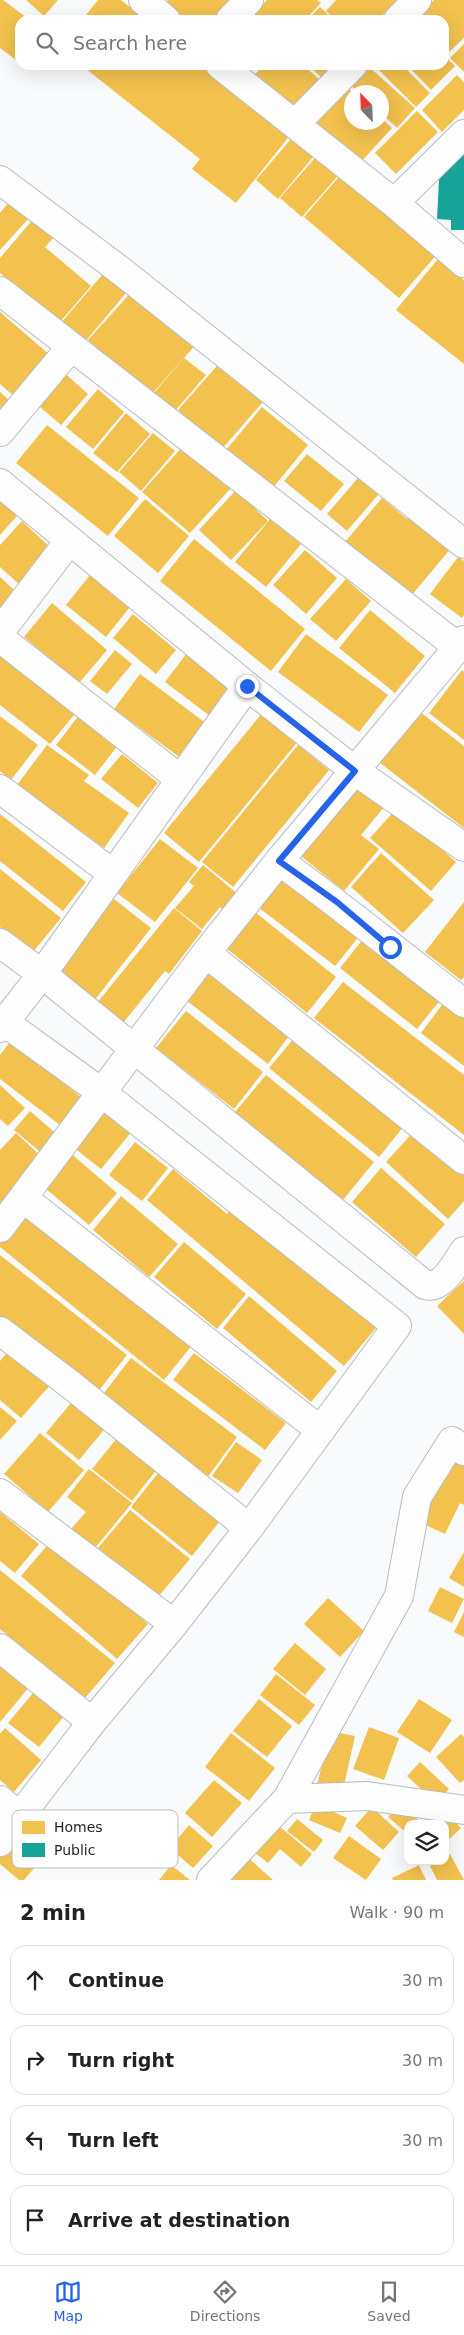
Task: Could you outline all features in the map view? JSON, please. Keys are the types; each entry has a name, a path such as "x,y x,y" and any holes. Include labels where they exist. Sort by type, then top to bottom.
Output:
{"street":[{"path":"143,0 160,15"},
{"path":"235,15 249,0"},
{"path":"403,15 417,0"},
{"path":"226,70 394,203 464,263"},
{"path":"295,124 348,70"},
{"path":"394,203 464,134"},
{"path":"0,180 121,272 464,544"},
{"path":"0,291 461,643 279,861 206,953 136,1050 101,1092 0,1228"},
{"path":"0,432 71,347"},
{"path":"0,483 247,686 355,771 464,847"},
{"path":"0,632 69,540"},
{"path":"0,638 180,779"},
{"path":"0,1842 10,1808 92,1722 174,1624 249,1528 397,1326 101,1092 2,1023 42,974 112,873 247,686"},
{"path":"0,789 112,873"},
{"path":"279,861 337,902 390,947 464,1003"},
{"path":"0,943 42,974 425,1286 431,1287 438,1284 464,1251"},
{"path":"206,953 464,1160"},
{"path":"23,1198 320,1430"},
{"path":"0,1332 71,1385 249,1528"},
{"path":"211,1880 287,1799 399,1596 417,1497 452,1441 464,1451"},
{"path":"0,1493 174,1624"},
{"path":"0,1648 92,1722"},
{"path":"287,1799 367,1796 464,1810"}],"building: Homes":[{"path":"0,0 3,0 23,15 15,15 15,59 0,48"},
{"path":"26,0 58,0 43,15"},
{"path":"98,0 121,0 140,15 86,15"},
{"path":"168,0 232,0 218,15 179,15 166,3"},
{"path":"267,0 317,0 321,3 310,15 253,15"},
{"path":"336,0 397,0 383,15 330,15 326,11"},
{"path":"434,0 464,0 464,38 449,52 449,15 418,15"},
{"path":"320,7 329,15 312,15"},
{"path":"464,44 464,72 450,58"},
{"path":"449,60 455,66 431,90 412,70 449,70"},
{"path":"87,70 209,70 291,134 236,203 192,169 200,159"},
{"path":"259,70 309,70 320,80 293,109 255,74"},
{"path":"313,70 332,70 323,79"},
{"path":"363,70 373,70 415,108 397,128 389,121 389,85 350,85"},
{"path":"379,70 407,70 430,93 416,107"},
{"path":"457,75 464,82 464,110 442,132 422,110"},
{"path":"344,92 344,130 389,130 389,125 392,128 360,163 316,123"},
{"path":"417,111 438,132 396,174 375,153"},
{"path":"296,133 318,151 278,199 256,180"},
{"path":"320,152 342,171 302,217 280,198"},
{"path":"343,172 439,252 399,298 304,217"},
{"path":"9,202 28,219 0,250 0,213"},
{"path":"35,217 56,235 45,247 91,286 59,323 0,273 0,258"},
{"path":"438,259 464,280 464,364 396,310"},
{"path":"108,268 131,287 84,343 61,323"},
{"path":"135,288 198,342 151,395 88,340"},
{"path":"0,312 51,356 15,397 0,384"},
{"path":"184,358 206,375 174,412 153,394"},
{"path":"224,358 268,396 222,449 178,410"},
{"path":"61,370 88,394 61,425 33,401"},
{"path":"98,389 124,412 93,449 66,427"},
{"path":"0,392 11,402 0,414"},
{"path":"262,407 308,445 272,489 226,450"},
{"path":"126,413 150,434 117,472 93,453"},
{"path":"47,425 139,498 108,536 16,463"},
{"path":"153,433 175,451 141,491 119,472"},
{"path":"183,446 231,488 190,533 142,492"},
{"path":"307,454 344,484 321,511 284,481"},
{"path":"364,471 384,488 347,531 327,514"},
{"path":"236,490 268,521 231,560 199,530"},
{"path":"382,498 407,519 412,513 452,547 411,596 345,542"},
{"path":"145,499 189,536 158,573 114,536"},
{"path":"0,500 17,516 0,535"},
{"path":"270,519 301,544 266,587 235,562"},
{"path":"22,521 53,550 20,585 0,567 0,545"},
{"path":"194,539 305,629 271,671 160,581"},
{"path":"305,550 337,578 306,614 273,585"},
{"path":"458,557 464,561 464,615 462,618 430,594"},
{"path":"90,575 130,607 106,637 66,605"},
{"path":"0,577 21,596 0,619"},
{"path":"346,579 371,601 336,641 310,619"},
{"path":"52,603 107,650 79,683 24,637"},
{"path":"370,610 425,656 395,693 339,648"},
{"path":"133,614 176,650 156,674 113,638"},
{"path":"306,634 388,695 359,732 278,672"},
{"path":"190,649 239,687 214,719 165,682"},
{"path":"5,650 79,709 50,744 0,705 0,657"},
{"path":"115,650 132,664 107,694 90,681"},
{"path":"462,670 464,672 464,740 429,713"},
{"path":"140,674 207,724 182,759 114,709"},
{"path":"415,708 464,746 464,828 375,759"},
{"path":"263,712 299,740 199,862 164,833"},
{"path":"80,714 119,744 95,775 56,745"},
{"path":"0,716 38,745 11,780 0,771"},
{"path":"47,745 89,775 84,781 129,813 104,848 17,785"},
{"path":"298,745 329,770 233,887 202,862"},
{"path":"122,754 158,783 138,808 101,779"},
{"path":"355,781 385,806 361,835 379,849 344,891 296,852"},
{"path":"396,809 456,862 431,891 370,838"},
{"path":"0,814 86,882 63,911 0,861"},
{"path":"160,839 198,868 155,922 117,893"},
{"path":"381,853 434,900 403,933 351,887"},
{"path":"203,865 239,895 225,911 220,907 202,929 175,908 194,886 189,882"},
{"path":"0,869 61,918 32,953 0,927"},
{"path":"283,874 361,934 335,966 258,907"},
{"path":"114,899 151,928 93,1002 56,972"},
{"path":"464,902 464,977 461,980 425,952"},
{"path":"174,908 202,931 169,974 165,971 123,1023 97,1003"},
{"path":"255,912 336,977 307,1013 226,948"},
{"path":"364,938 441,999 417,1029 340,968"},
{"path":"211,968 292,1032 268,1064 186,1000"},
{"path":"343,982 464,1075 464,1135 314,1018"},
{"path":"445,1001 464,1015 464,1066 421,1033"},
{"path":"186,1011 263,1072 234,1109 156,1048"},
{"path":"295,1037 404,1126 379,1157 269,1068"},
{"path":"10,1042 85,1100 64,1128 0,1079 0,1055"},
{"path":"266,1075 374,1162 343,1200 235,1112"},
{"path":"0,1085 25,1108 8,1126 0,1119"},
{"path":"105,1108 133,1130 101,1169 73,1147"},
{"path":"30,1111 60,1137 44,1155 14,1130"},
{"path":"415,1130 464,1173 464,1201 448,1219 386,1162"},
{"path":"16,1133 44,1159 0,1207 0,1150"},
{"path":"135,1142 168,1168 142,1201 109,1175"},
{"path":"68,1151 117,1193 89,1225 39,1183"},
{"path":"381,1168 445,1224 416,1257 352,1202"},
{"path":"173,1169 227,1214 232,1208 376,1328 344,1366 147,1200"},
{"path":"121,1196 178,1244 149,1277 93,1230"},
{"path":"24,1207 193,1344 164,1380 0,1247 0,1238"},
{"path":"184,1242 246,1294 217,1329 154,1277"},
{"path":"0,1255 127,1355 96,1394 0,1318"},
{"path":"464,1281 464,1334 437,1306"},
{"path":"249,1296 337,1371 311,1402 223,1328"},
{"path":"11,1348 52,1383 21,1418 0,1400 0,1361"},
{"path":"194,1353 286,1423 265,1450 173,1380"},
{"path":"131,1358 237,1437 207,1478 100,1398"},
{"path":"75,1398 108,1425 79,1460 46,1433"},
{"path":"0,1407 17,1421 0,1440"},
{"path":"122,1432 161,1464 132,1501 92,1469"},
{"path":"40,1433 84,1470 48,1512 4,1474"},
{"path":"236,1442 262,1460 238,1493 212,1476"},
{"path":"452,1454 464,1461 464,1505 460,1503 445,1534 417,1521"},
{"path":"163,1467 224,1516 192,1556 131,1507"},
{"path":"89,1469 132,1503 95,1548 71,1529 86,1512 67,1497"},
{"path":"130,1510 190,1559 158,1597 98,1548"},
{"path":"0,1512 39,1544 15,1573 0,1561"},
{"path":"51,1541 148,1624 117,1659 21,1576"},
{"path":"464,1552 464,1587 449,1578"},
{"path":"0,1570 115,1663 85,1698 0,1629"},
{"path":"440,1587 464,1599 452,1623 428,1611"},
{"path":"328,1598 364,1631 340,1657 304,1624"},
{"path":"464,1612 464,1637 454,1632"},
{"path":"295,1643 326,1669 305,1695 273,1669"},
{"path":"0,1661 30,1686 0,1722"},
{"path":"276,1674 315,1705 299,1725 260,1695"},
{"path":"38,1687 68,1711 39,1747 8,1723"},
{"path":"259,1699 292,1726 267,1757 233,1731"},
{"path":"419,1699 452,1720 430,1753 397,1732"},
{"path":"369,1727 399,1738 384,1780 353,1769"},
{"path":"5,1728 41,1760 14,1792 0,1780 0,1734"},
{"path":"330,1731 355,1736 343,1790 317,1785"},
{"path":"231,1733 275,1768 249,1801 205,1767"},
{"path":"461,1734 464,1737 464,1780 460,1783 436,1757"},
{"path":"420,1762 449,1789 436,1803 407,1776"},
{"path":"214,1780 242,1803 212,1837 185,1813"},
{"path":"316,1804 347,1818 340,1833 309,1820"},
{"path":"400,1804 418,1820 404,1820 404,1831 388,1817"},
{"path":"372,1807 399,1832 383,1850 355,1826"},
{"path":"445,1811 461,1828 449,1839 449,1820 435,1820"},
{"path":"297,1819 323,1840 314,1852 287,1831"},
{"path":"189,1825 213,1846 193,1868 178,1855 178,1838"},
{"path":"278,1825 312,1854 301,1867 280,1849 268,1863 254,1852"},
{"path":"349,1836 381,1859 366,1880 333,1858"},
{"path":"12,1841 12,1868 34,1868 24,1880 19,1880 0,1864 0,1855"},
{"path":"244,1854 273,1880 220,1880"},
{"path":"449,1855 464,1880 437,1880 430,1866 449,1865"},
{"path":"419,1865 426,1880 393,1880 392,1878"},
{"path":"169,1868 175,1868 190,1880 159,1880"}],"building: Public":[{"path":"464,148 464,230 451,230 451,220 437,219 440,160"}],"route":[{"path":"247,686 355,771 279,861 337,902 390,947"}]}
